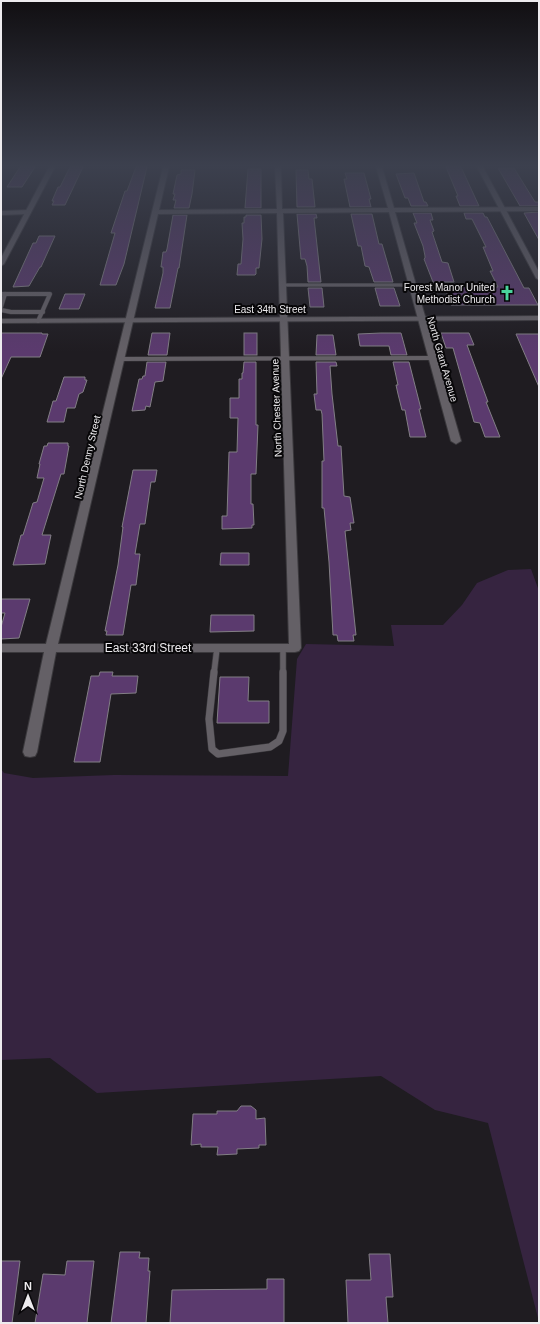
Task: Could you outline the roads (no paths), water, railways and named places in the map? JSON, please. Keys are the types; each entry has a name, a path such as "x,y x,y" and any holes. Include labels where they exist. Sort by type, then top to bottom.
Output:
{"street":[{"path":"1,264 19,229"},
{"name":"North Denny Street","path":"30,752 51,648 151,229"},
{"name":"North Chester Avenue","path":"281,229 295,648"},
{"name":"North Grant Avenue","path":"396,229 456,441"},
{"path":"512,229 539,278"},
{"name":"East 34th Street","path":"1,321 539,318"},
{"name":"East 33rd Street","path":"1,648 295,648"}],"lane":[{"path":"283,286 411,285"},
{"path":"1,307 3,294 50,294 38,321"},
{"path":"1,310 11,312 43,312"},
{"path":"121,359 433,358"},
{"path":"217,648 210,719 212,749 218,754 270,748 279,741 283,731 283,648"}],"place":[{"name":"Forest Manor United Methodist Church","path":"507,293"}]}
